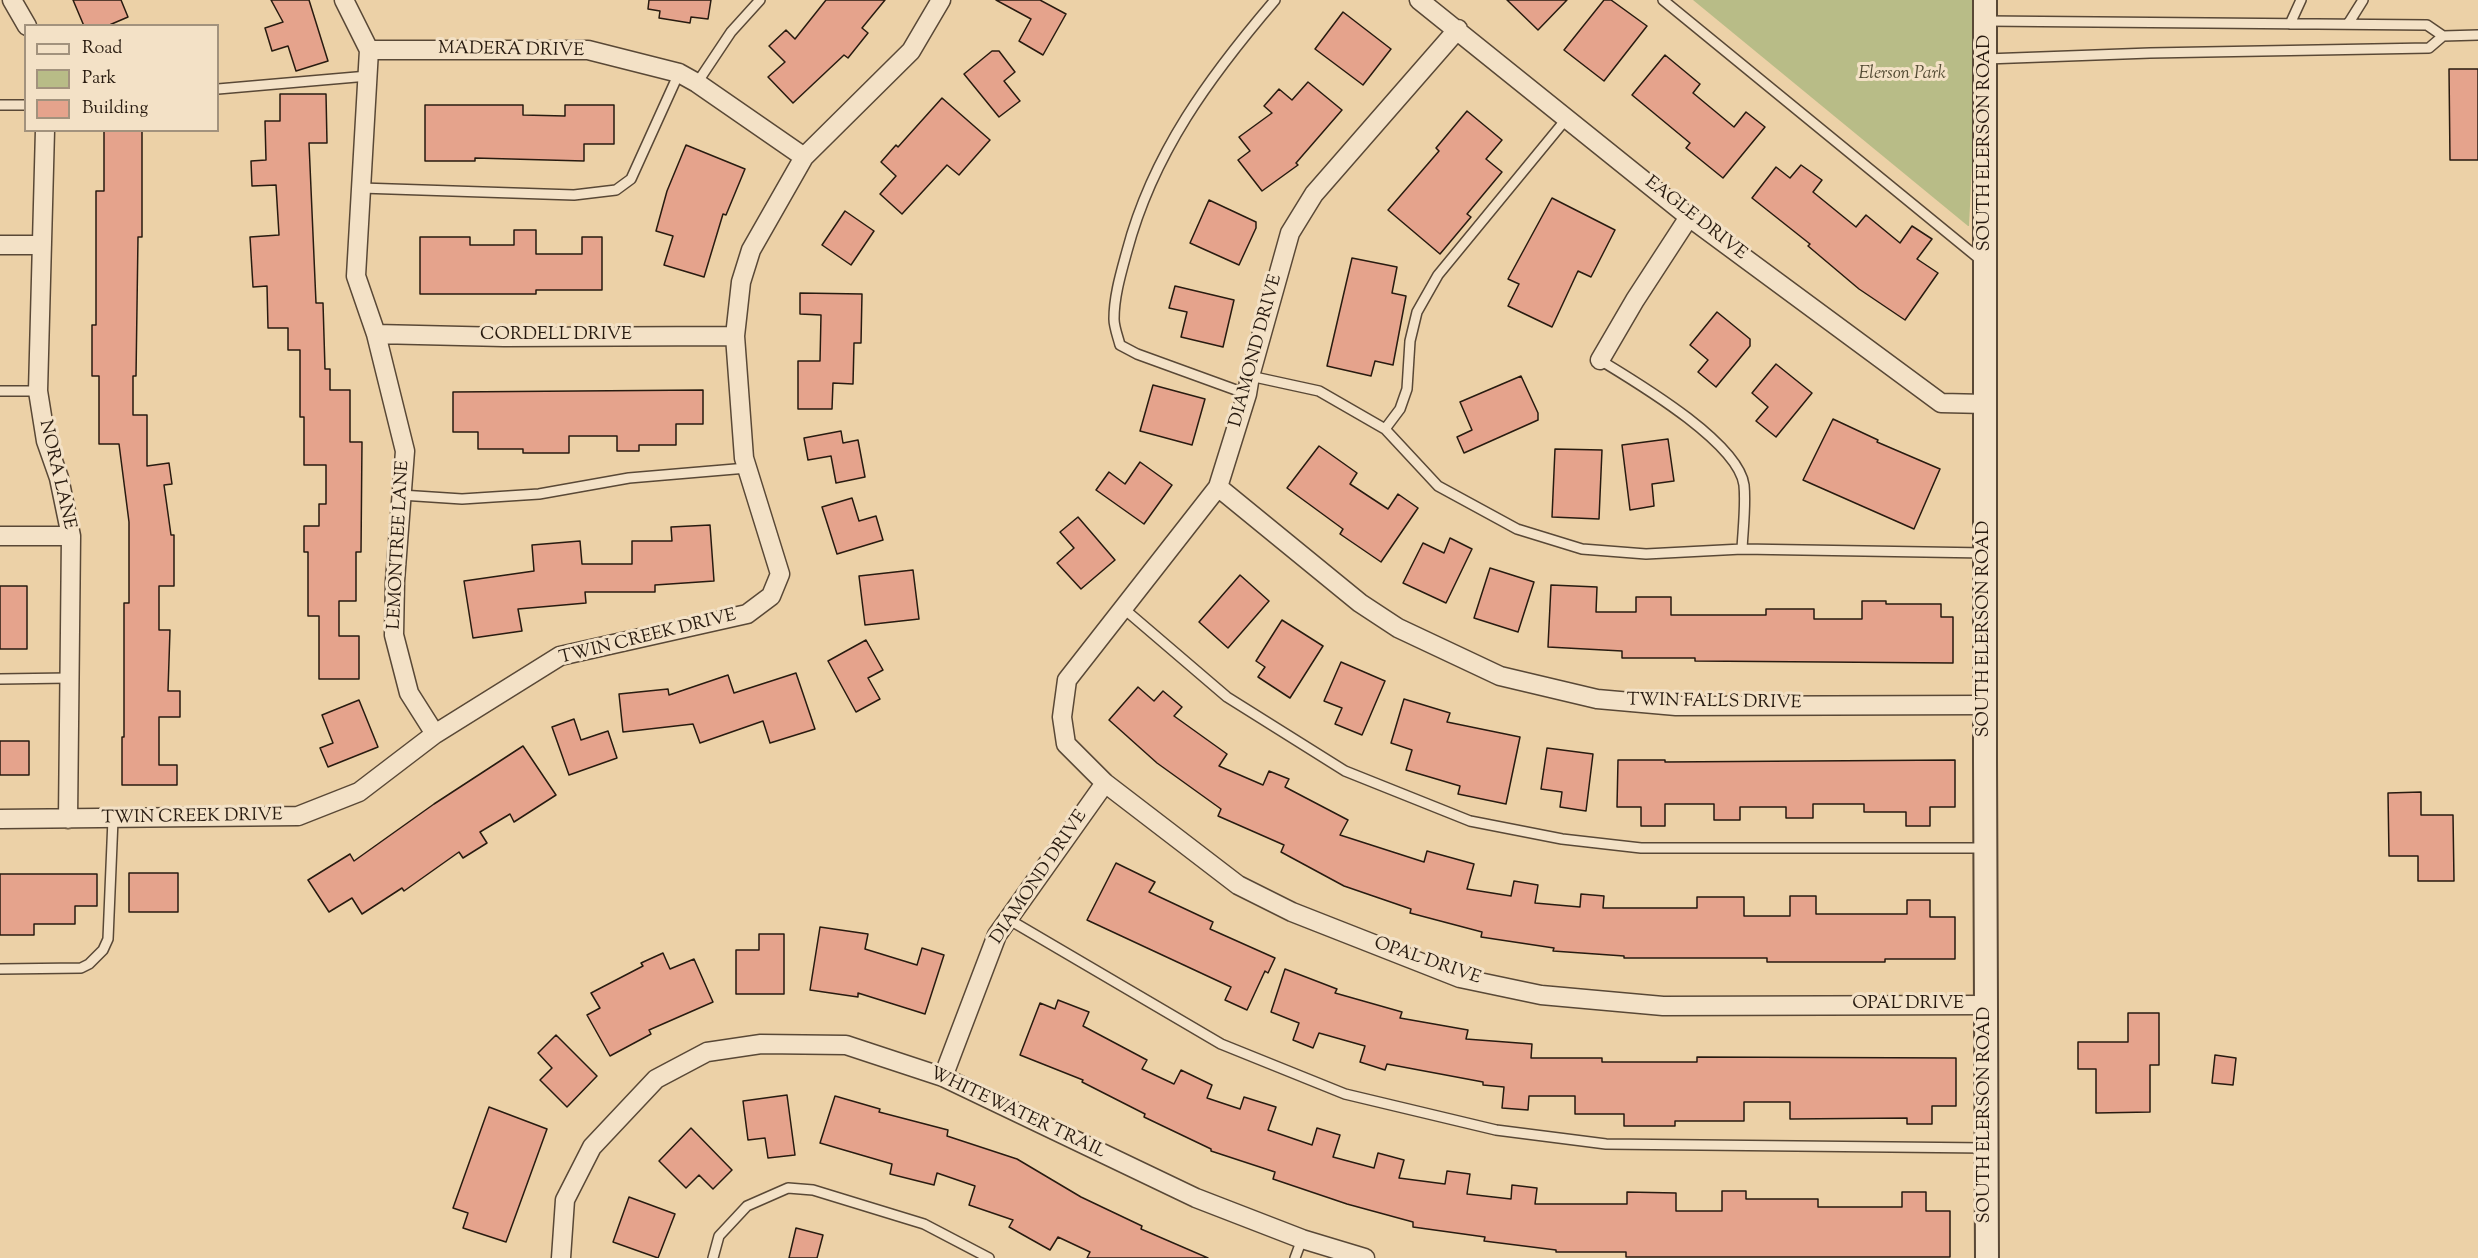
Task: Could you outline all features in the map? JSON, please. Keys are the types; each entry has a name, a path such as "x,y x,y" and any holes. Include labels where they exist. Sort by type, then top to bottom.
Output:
{"street":[{"path":"12,0 26,24"},
{"name":"LEMONTREE LANE","path":"344,0 369,50 356,276 376,334 405,451 394,635 409,693 435,734"},
{"name":"TWIN CREEK DRIVE","path":"0,819 298,816 360,792 435,734 560,656 747,614 771,596 780,573 744,458 735,336 741,282 751,250 804,157 911,51 941,0"},
{"name":"EAGLE DRIVE","path":"1419,0 1458,29 1689,217 1941,403 1986,404"},
{"name":"SOUTH ELERSON ROAD","path":"1985,10 1987,1258"},
{"name":"DIAMOND DRIVE","path":"1067,680 1218,487 1249,385 1290,233 1314,194 1458,29"},
{"name":"MADERA DRIVE","path":"369,50 588,50 679,73 804,157"},
{"name":"NORA LANE","path":"45,132 38,391 46,441 60,478 71,536 68,819"},
{"path":"1600,360 1635,300 1689,217"},
{"path":"0,245 42,245"},
{"name":"CORDELL DRIVE","path":"376,334 504,337 735,336"},
{"name":"TWIN FALLS DRIVE","path":"1218,487 1360,603 1398,628 1500,676 1597,699 1676,706 1985,705"},
{"path":"0,536 71,536"},
{"name":"OPAL DRIVE","path":"1067,680 1062,717 1066,744 1106,783 1238,885 1292,912 1460,978 1541,994 1663,1006 1986,1005"},
{"name":"DIAMOND DRIVE","path":"943,1077 997,935 1106,783"},
{"name":"WHITEWATER TRAIL","path":"561,1258 566,1200 592,1148 657,1079 707,1052 761,1044 846,1045 943,1077 1196,1198 1302,1239 1365,1258"}],"lane":[{"path":"697,83 731,32 760,0"},
{"path":"1275,0 1232,50 1194,104 1152,177 1131,233 1120,274 1114,321 1120,345 1249,385 1319,391 1385,429 1438,486 1517,529 1582,549 1646,554 1742,549 1986,553"},
{"path":"1663,0 1986,265"},
{"path":"2290,24 2301,0"},
{"path":"2348,24 2363,0"},
{"path":"1985,10 2290,24 2427,25 2443,36 2478,35"},
{"path":"1986,59 2429,48 2443,36"},
{"path":"361,188 574,195 616,190 631,179 679,73"},
{"path":"219,89 368,76"},
{"path":"0,105 24,105"},
{"path":"1385,429 1400,409 1407,389 1410,341 1417,312 1438,275 1567,118"},
{"path":"1600,360 1653,392 1712,439 1732,461 1744,483 1742,549"},
{"path":"0,391 38,391"},
{"path":"401,495 462,499 539,494 628,478 747,468"},
{"path":"1124,608 1227,697 1345,771 1470,821 1562,839 1641,848 1985,848"},
{"path":"0,678 69,678"},
{"path":"0,969 81,968 89,964 103,950 110,927 113,819"},
{"path":"1008,919 1221,1044 1345,1094 1496,1130 1606,1144 1986,1148"},
{"path":"713,1258 719,1236 747,1206 788,1188 813,1190 924,1224 989,1258"},
{"path":"1295,1258 1302,1239"}],"green space":[{"name":"Elerson Park","path":"1693,0 1980,0 1969,226 1968,226"}],"building":[{"path":"73,0 121,0 128,17 112,24 83,24"},
{"path":"271,0 309,0 328,61 296,71 288,46 272,51 265,28 283,22"},
{"path":"649,0 711,0 708,19 691,17 690,23 659,18 660,11 648,9"},
{"path":"826,0 885,0 862,28 868,33 848,58 844,55 793,103 768,77 785,62 769,46 786,30 795,39"},
{"path":"996,0 1040,0 1066,14 1043,55 1019,41 1031,19"},
{"path":"1507,0 1567,0 1538,30"},
{"path":"1604,0 1611,0 1647,26 1604,81 1564,50"},
{"path":"1343,12 1391,49 1363,85 1315,49"},
{"path":"992,51 999,51 1015,72 1004,81 1020,101 999,117 964,74"},
{"path":"1665,55 1700,84 1693,93 1734,127 1746,112 1765,127 1723,178 1686,148 1690,143 1632,95"},
{"path":"2449,69 2478,69 2478,160 2450,160"},
{"path":"1308,82 1342,110 1296,163 1298,165 1262,191 1238,160 1250,151 1239,137 1272,113 1264,106 1279,89 1292,100"},
{"path":"280,94 326,94 327,143 309,143 316,303 323,303 325,369 330,369 330,390 350,390 350,442 362,442 361,552 356,552 356,601 339,601 339,636 359,636 359,679 319,679 319,616 308,616 308,552 304,552 304,526 319,526 319,504 326,504 326,465 304,465 304,417 300,417 300,350 288,350 288,328 268,328 267,286 253,287 250,237 279,235 276,185 252,186 251,161 266,160 265,121 280,121"},
{"path":"942,98 990,140 959,175 947,165 902,214 880,194 896,176 881,162 896,145 898,147"},
{"path":"425,105 523,105 523,115 565,116 565,105 614,105 614,144 584,144 584,161 475,158 475,161 425,161"},
{"path":"1467,111 1502,140 1486,159 1502,172 1467,214 1471,217 1440,254 1388,210 1439,151 1436,148"},
{"path":"104,132 142,132 142,237 138,237 136,376 133,376 133,415 147,415 147,466 169,463 172,484 164,485 171,535 174,535 174,586 159,586 159,630 170,630 168,691 180,691 180,717 159,717 159,765 177,765 177,785 122,785 124,603 129,603 129,522 119,444 99,444 99,376 92,376 92,325 96,325 96,191 104,191"},
{"path":"686,145 745,169 726,215 723,214 704,277 664,265 673,236 656,231 667,191"},
{"path":"1801,165 1822,180 1813,192 1856,227 1866,215 1900,243 1912,226 1932,239 1917,259 1938,273 1905,320 1859,289 1808,246 1810,244 1752,198 1776,167 1790,178"},
{"path":"1552,198 1615,230 1591,277 1578,271 1552,327 1508,306 1519,284 1508,279"},
{"path":"1209,200 1256,222 1256,228 1239,265 1190,243"},
{"path":"845,211 874,231 851,265 822,245"},
{"path":"514,230 536,230 536,254 582,254 582,237 602,237 602,290 536,290 536,294 420,294 420,237 470,237 470,245 514,245"},
{"path":"1352,258 1397,267 1392,293 1406,296 1393,365 1375,361 1371,376 1327,366"},
{"path":"1175,286 1234,300 1223,347 1181,337 1187,312 1169,308"},
{"path":"800,293 862,294 861,343 854,343 853,384 833,383 832,409 798,409 798,361 820,361 821,315 800,314"},
{"path":"1717,312 1750,339 1750,346 1716,387 1698,372 1708,360 1690,345"},
{"path":"1776,364 1812,393 1776,437 1756,421 1768,407 1752,393"},
{"path":"1521,376 1538,413 1538,420 1464,453 1457,437 1472,430 1460,402"},
{"path":"1153,385 1205,399 1192,445 1140,431"},
{"path":"703,390 703,424 676,424 676,445 639,445 639,451 617,451 617,436 569,436 569,453 523,453 523,449 478,449 478,432 453,432 453,392"},
{"path":"1833,419 1878,440 1877,442 1940,469 1914,529 1803,480"},
{"path":"841,431 843,443 858,440 865,477 836,483 831,456 808,460 804,438"},
{"path":"1668,439 1674,481 1652,484 1654,506 1630,510 1622,445"},
{"path":"1319,446 1357,473 1350,484 1388,509 1398,494 1418,508 1381,562 1340,534 1343,529 1287,488"},
{"path":"1555,449 1602,450 1599,519 1552,517"},
{"path":"1140,462 1172,485 1144,524 1096,490 1109,472 1125,484"},
{"path":"852,498 859,521 876,516 883,540 837,554 822,507"},
{"path":"1078,517 1115,560 1081,589 1057,563 1074,548 1060,532"},
{"path":"710,525 714,581 655,585 655,592 585,592 586,603 518,609 522,631 473,638 464,581 534,571 532,545 580,541 582,564 632,564 632,541 672,541 671,527"},
{"path":"1450,538 1472,549 1446,603 1403,583 1423,543 1444,553"},
{"path":"1490,568 1534,582 1518,632 1474,618"},
{"path":"913,570 919,619 865,625 859,576"},
{"path":"1240,575 1269,601 1228,648 1199,622"},
{"path":"1551,585 1597,587 1596,612 1636,612 1636,597 1671,597 1671,615 1766,615 1766,609 1814,609 1814,619 1862,619 1862,601 1886,601 1886,604 1941,604 1941,617 1953,617 1953,663 1695,661 1695,658 1622,658 1622,651 1548,647"},
{"path":"0,586 27,586 27,649 0,649"},
{"path":"1282,620 1323,646 1290,698 1258,677 1265,667 1256,661"},
{"path":"866,640 883,670 868,678 880,699 856,712 828,661"},
{"path":"1341,662 1385,681 1362,735 1335,724 1342,708 1324,701"},
{"path":"796,673 815,729 770,743 763,721 700,743 693,724 623,732 619,694 668,689 669,695 728,675 734,693"},
{"path":"1138,687 1154,701 1163,691 1182,707 1174,716 1227,754 1219,766 1263,785 1269,771 1289,779 1285,787 1348,820 1340,835 1424,862 1427,851 1474,864 1467,889 1511,896 1514,881 1538,885 1535,903 1580,907 1581,894 1604,896 1603,908 1697,908 1697,897 1744,897 1744,916 1790,916 1790,896 1816,896 1816,914 1907,914 1907,900 1930,900 1930,917 1955,917 1955,959 1885,959 1885,962 1767,962 1767,958 1624,958 1624,956 1553,951 1554,948 1481,937 1482,932 1410,913 1411,909 1344,886 1281,852 1284,845 1218,816 1221,809 1157,763 1109,720"},
{"path":"1404,699 1450,713 1447,722 1520,737 1506,804 1458,794 1460,786 1406,770 1412,750 1391,743"},
{"path":"359,700 378,747 328,767 320,748 333,743 322,715"},
{"path":"574,719 581,740 608,731 617,758 569,775 552,727"},
{"path":"0,741 29,741 29,775 0,775"},
{"path":"523,746 556,795 514,822 510,814 480,832 487,843 463,858 459,852 404,891 402,888 362,914 352,898 329,912 308,880 350,854 354,861 434,804"},
{"path":"1547,748 1593,754 1586,811 1560,807 1562,792 1541,789"},
{"path":"1618,760 1665,760 1665,762 1955,760 1955,807 1930,807 1930,826 1906,826 1906,812 1864,812 1864,804 1813,804 1813,818 1786,818 1786,807 1740,807 1740,820 1714,820 1714,804 1665,804 1665,826 1641,826 1641,807 1617,807"},
{"path":"2421,792 2421,815 2453,815 2454,881 2418,881 2418,856 2389,856 2388,793"},
{"path":"1116,863 1155,882 1149,892 1213,922 1210,929 1275,958 1268,973 1265,971 1247,1010 1225,1000 1231,987 1087,920"},
{"path":"129,873 178,873 178,912 129,912"},
{"path":"0,874 97,874 97,906 75,906 75,924 34,924 34,935 0,935"},
{"path":"820,927 868,934 865,949 917,965 922,948 944,955 925,1014 858,993 858,997 810,990"},
{"path":"759,934 784,934 784,994 736,994 736,950 759,950"},
{"path":"663,953 670,969 694,959 713,1002 649,1030 651,1034 610,1056 587,1015 600,1008 591,993 643,966 641,963"},
{"path":"1285,969 1337,989 1335,993 1402,1012 1400,1018 1468,1030 1466,1039 1532,1044 1531,1058 1602,1058 1602,1062 1697,1062 1697,1057 1956,1058 1956,1106 1932,1106 1932,1124 1907,1124 1907,1118 1790,1119 1790,1102 1744,1102 1744,1121 1675,1121 1675,1126 1624,1126 1624,1114 1575,1114 1575,1096 1529,1096 1528,1110 1502,1108 1504,1087 1483,1085 1483,1082 1387,1064 1385,1070 1360,1062 1365,1046 1319,1033 1313,1048 1293,1040 1299,1023 1271,1012"},
{"path":"1058,1000 1089,1012 1083,1026 1147,1060 1142,1069 1174,1084 1181,1070 1212,1085 1207,1098 1240,1109 1244,1097 1276,1107 1268,1130 1312,1145 1317,1128 1340,1135 1333,1157 1374,1168 1378,1153 1404,1160 1399,1178 1445,1184 1447,1171 1470,1174 1467,1194 1511,1199 1512,1185 1537,1188 1535,1204 1627,1204 1627,1192 1676,1193 1676,1211 1722,1211 1722,1191 1746,1191 1746,1199 1818,1199 1818,1207 1902,1207 1902,1192 1926,1192 1926,1211 1950,1211 1950,1257 1626,1257 1626,1252 1556,1252 1556,1250 1484,1241 1485,1237 1413,1227 1413,1222 1347,1204 1273,1179 1275,1172 1211,1151 1144,1117 1145,1114 1082,1082 1083,1080 1020,1055 1040,1003 1055,1009"},
{"path":"2128,1013 2159,1013 2159,1065 2150,1065 2150,1112 2096,1113 2096,1069 2078,1069 2078,1042 2128,1042"},
{"path":"556,1035 597,1076 567,1107 540,1080 552,1068 538,1053"},
{"path":"2215,1055 2236,1058 2233,1085 2212,1083"},
{"path":"787,1095 795,1155 768,1158 765,1138 748,1140 743,1101"},
{"path":"835,1096 880,1109 879,1112 948,1130 947,1136 1017,1159 1081,1197 1142,1226 1141,1229 1208,1258 1087,1258 1090,1252 1058,1237 1050,1250 1009,1227 1013,1220 969,1205 975,1186 937,1173 934,1185 890,1174 892,1164 820,1143"},
{"path":"489,1107 547,1129 506,1242 463,1228 468,1213 453,1208"},
{"path":"691,1128 732,1170 713,1189 699,1175 686,1188 659,1161"},
{"path":"629,1197 675,1214 658,1258 613,1242"},
{"path":"796,1228 823,1235 817,1258 789,1258"}]}
